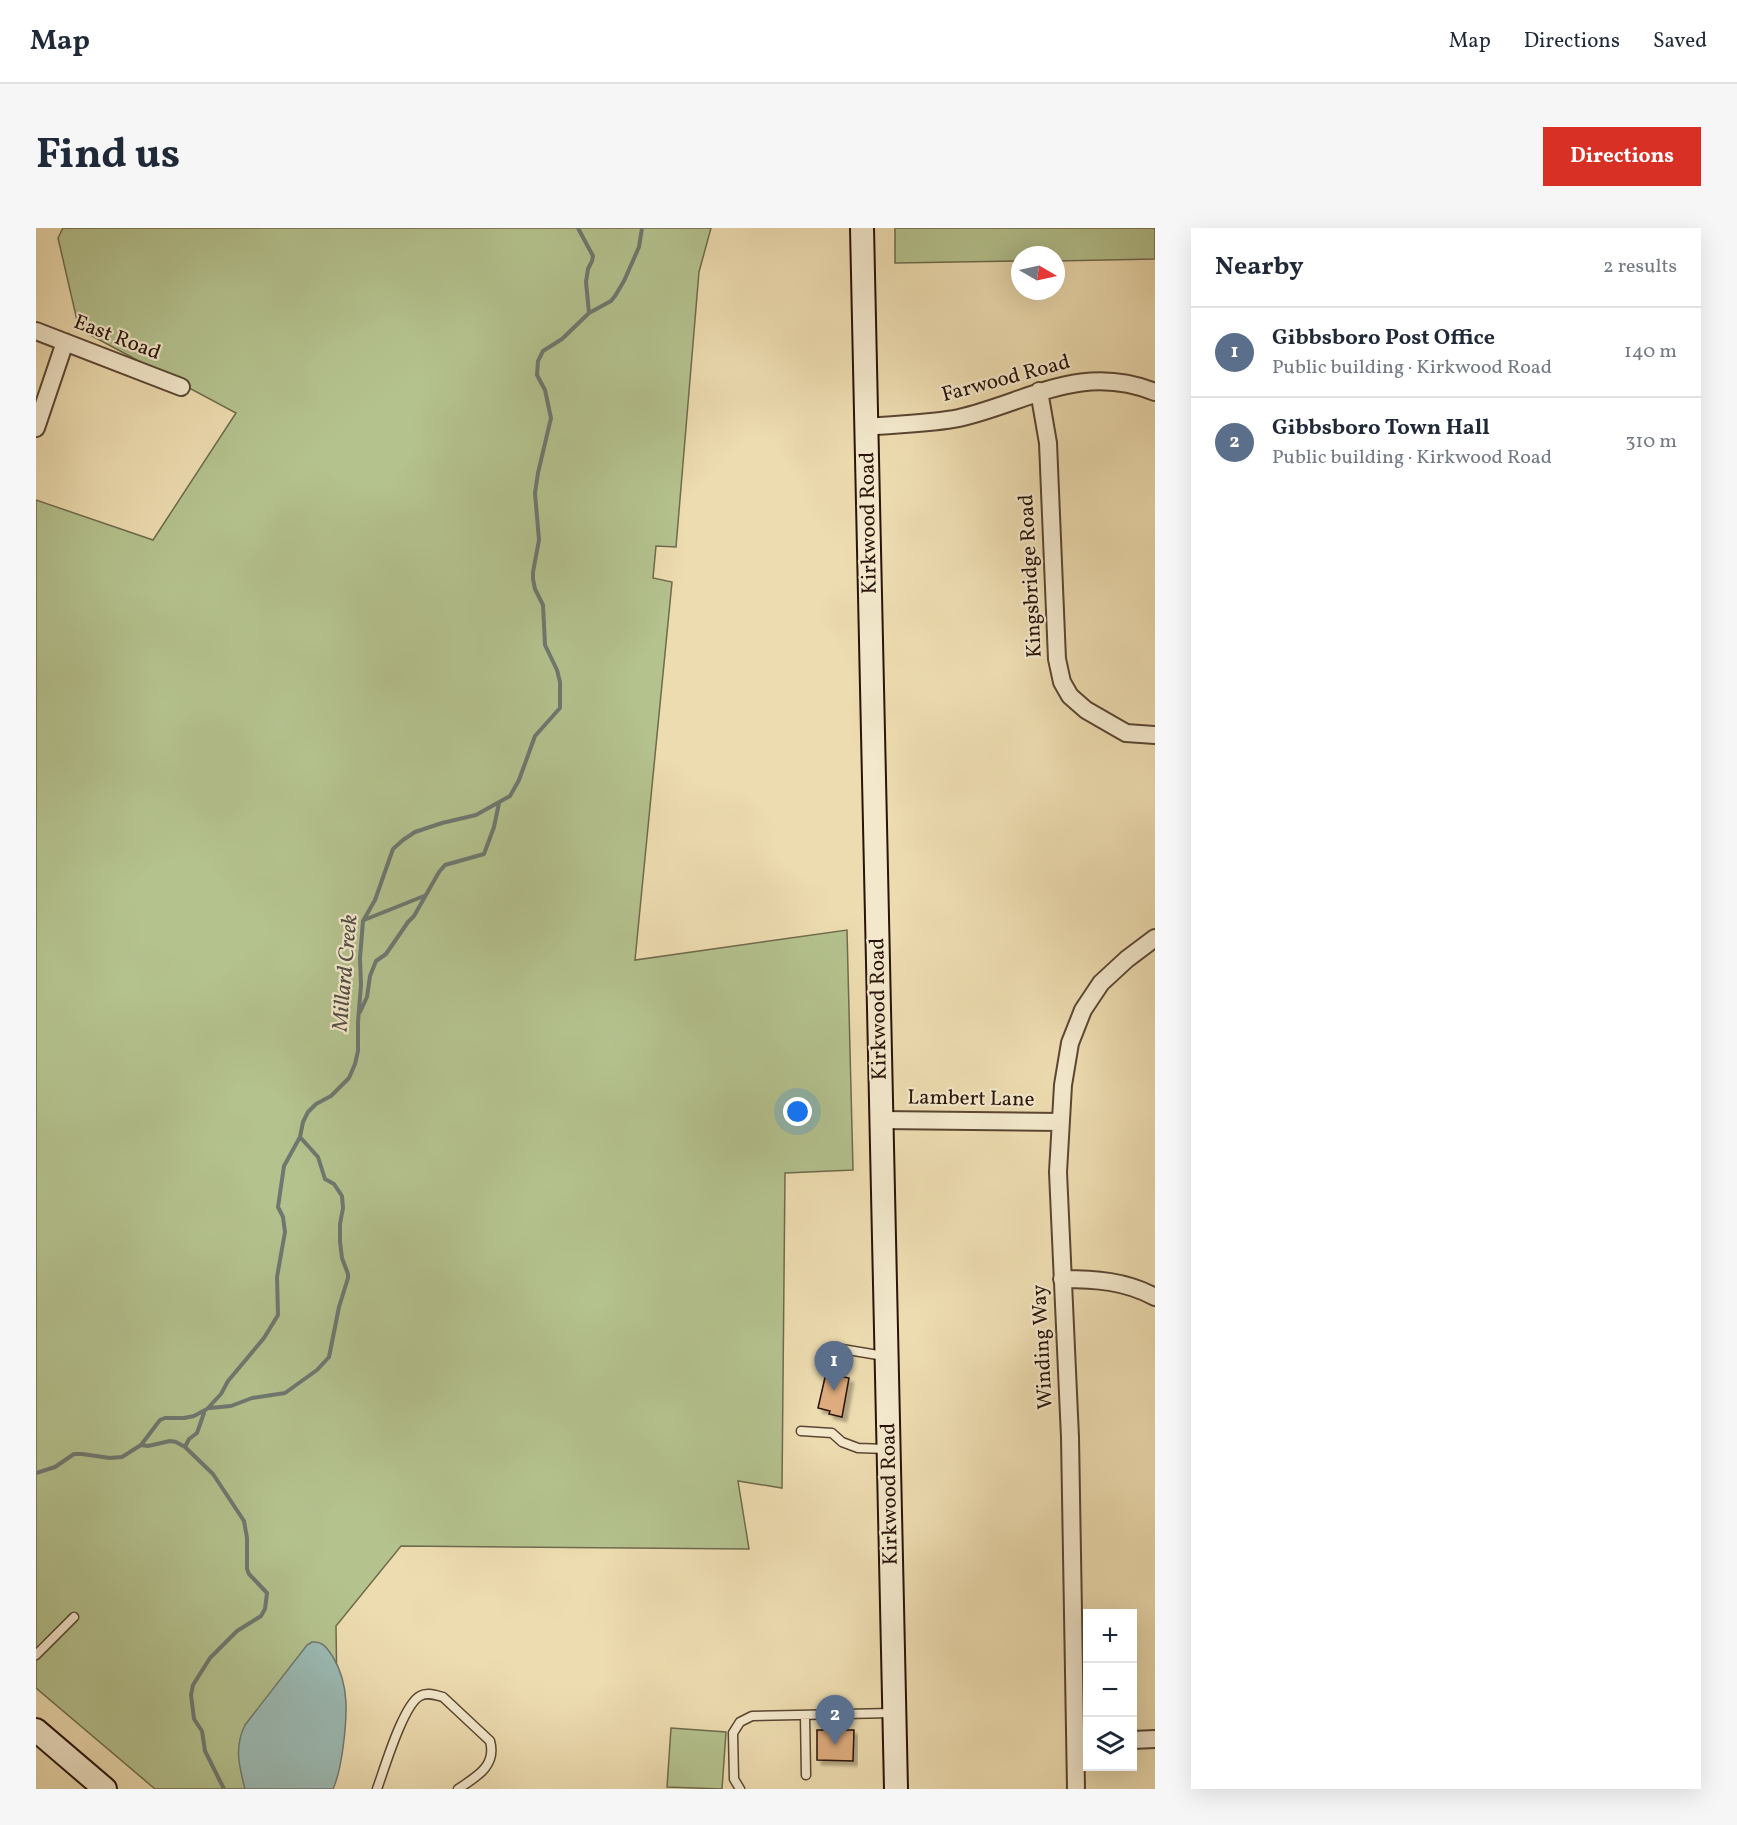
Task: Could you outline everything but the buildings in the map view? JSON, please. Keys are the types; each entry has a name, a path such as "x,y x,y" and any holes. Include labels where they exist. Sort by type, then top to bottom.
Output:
{"street":[{"name":"Kirkwood Road","path":"862,228 896,1789"},
{"name":"East Road","path":"36,330 181,387"},
{"path":"36,428 65,342"},
{"name":"Farwood Road","path":"867,427 959,418 1078,382 1124,382 1155,392"},
{"name":"Kingsbridge Road","path":"1039,392 1048,442 1057,659 1062,681 1070,696 1086,710 1126,733 1155,735"},
{"name":"Winding Way","path":"1077,1789 1081,1742 1058,1172 1063,1085 1070,1043 1083,1010 1101,983 1155,938"},
{"name":"Lambert Lane","path":"881,1120 1061,1122"},
{"path":"1062,1279 1098,1279 1119,1283 1155,1297"},
{"path":"36,1730 105,1789"},
{"path":"1137,1740 1155,1739"}],"lane":[{"path":"836,1348 888,1357"},
{"path":"801,1431 832,1433 842,1442 858,1448 890,1449"},
{"path":"36,1655 74,1617"},
{"path":"377,1789 402,1721 411,1705 418,1697 434,1694 443,1697 490,1741 491,1759 486,1768 458,1789"},
{"path":"740,1789 734,1779 733,1736 737,1725 744,1719 752,1716 894,1713"},
{"path":"805,1715 806,1775"}],"green space":[{"path":"63,228 711,228 699,272 676,547 656,546 653,578 672,582 635,960 847,930 853,1170 785,1173 782,1488 738,1481 749,1549 401,1546 336,1626 338,1771 331,1789 155,1789 36,1688 36,500 153,540 236,413 79,329 58,238"},
{"path":"895,228 1155,228 1155,259 1065,261 1065,246 1011,246 1011,261 895,263"},
{"path":"671,1728 726,1732 722,1789 667,1787"}],"water":[{"path":"312,1642 322,1644 327,1648 338,1668 345,1690 346,1713 340,1769 333,1789 245,1789 239,1764 239,1749 245,1725 307,1645"}],"waterway":[{"path":"578,228 593,256 586,282 589,313"},
{"name":"Millard Creek","path":"36,1473 55,1467 74,1454 122,1457 141,1445 160,1420 194,1416 207,1409 264,1338 278,1315 277,1277 285,1232 283,1217 278,1207 284,1166 300,1137 308,1112 316,1104 331,1096 349,1078 355,1064 358,1051 363,921 375,900 393,849 415,832 476,815 510,796 519,780 535,736 560,708 560,682 545,645 543,605 533,579 539,540 535,493 551,418 545,390 537,375 538,361 543,351 562,339 589,313 611,301 615,296 639,247 642,228"},
{"path":"360,1012 367,997 370,976 376,961 386,954 414,916 439,872 445,865 484,854 494,827 499,803"},
{"path":"364,920 424,896"},
{"path":"210,1408 231,1406 252,1398 285,1393 317,1370 329,1357 339,1307 348,1278 340,1242 342,1196 334,1184 325,1179 318,1157 300,1137"},
{"path":"185,1447 189,1439 197,1433 204,1413"},
{"path":"141,1445 176,1442 185,1447 213,1474 244,1521 247,1538 247,1569 267,1593 265,1609 261,1616 237,1631 210,1658 193,1685 191,1695 194,1719 202,1731 205,1751 224,1789"}],"place":[{"name":"Gibbsboro Post Office","path":"834,1391"},
{"name":"Gibbsboro Town Hall","path":"835,1745"}]}
